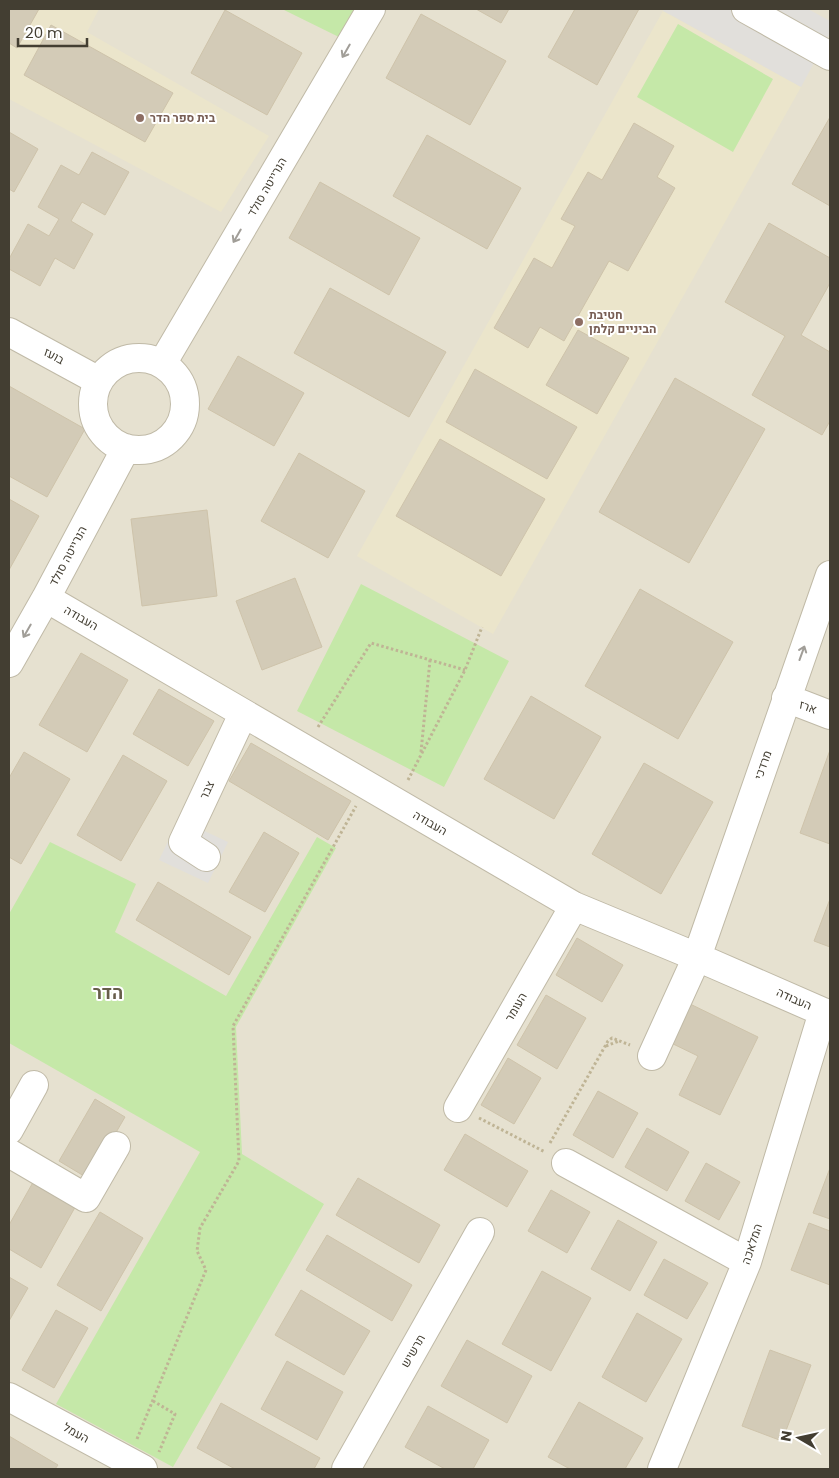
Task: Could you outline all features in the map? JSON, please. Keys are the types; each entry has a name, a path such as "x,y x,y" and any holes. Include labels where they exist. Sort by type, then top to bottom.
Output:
{"street":[{"name":"הנרייטה סולד","path":"162,364 371,9"},
{"path":"746,9 830,56"},
{"name":"בועז","path":"9,332 99,380"},
{"path":"131,358 147,359 162,364 175,376 183,390 184,406 181,422 170,438 157,446 141,450 126,448 109,439 99,427 93,412 94,396 99,380 116,364 131,358"},
{"name":"הנרייטה סולד","path":"9,663 126,448"},
{"name":"מרדכי","path":"652,1056 697,957 830,574"},
{"name":"העבודה","path":"46,598 574,906 827,1014"},
{"name":"ארז","path":"786,698 830,715"},
{"name":"צבר","path":"206,857 183,842 243,714"},
{"name":"העומר","path":"458,1108 574,906"},
{"name":"המלאכה","path":"662,1469 747,1262 827,1014"},
{"path":"9,1130 34,1084"},
{"path":"9,1153 86,1198 116,1146"},
{"path":"555,1157 747,1262"},
{"name":"תרשיש","path":"346,1469 480,1232"},
{"name":"העמל","path":"9,1397 150,1461"}],"path":[{"path":"397,804 465,670 482,627"},
{"path":"304,749 371,643 465,670"},
{"path":"421,754 430,660"},
{"path":"143,1424 206,1270 197,1251 200,1228 239,1161 233,1026 368,786"},
{"path":"458,1108 555,1157 605,1046 612,1038 652,1056"},
{"path":"150,1461 175,1414 153,1401"}],"shaded area":[{"path":"9,9 830,9 830,1469 9,1469"},
{"name":"בית ספר הדר","path":"9,9 99,9 87,32 269,136 221,212 9,99"},
{"path":"664,9 808,9 830,21 830,33 801,87 663,11"},
{"name":"חטיבת הביניים קלמן","path":"663,11 801,87 493,634 357,556"},
{"path":"179,819 228,842 208,883 159,860"}],"green space":[{"path":"282,9 362,9 345,40"},
{"path":"678,24 773,79 733,152 637,97"},
{"path":"361,584 509,661 444,787 297,711"},
{"path":"317,837 336,848 236,1027 242,1154 324,1204 173,1467 56,1404 200,1152 9,1043 9,914 50,842 136,884 115,932 226,996"}],"building":[{"path":"9,9 39,9 17,48 9,43"},
{"path":"476,9 509,9 501,23"},
{"path":"575,9 639,9 597,85 548,57"},
{"path":"225,10 302,53 267,115 191,73"},
{"path":"421,14 506,61 470,125 386,78"},
{"path":"51,25 173,93 145,142 24,75"},
{"path":"830,117 830,206 792,184"},
{"path":"634,123 674,146 657,177 675,188 628,271 609,261 564,341 540,327 528,348 494,328 534,258 552,268 575,226 561,219 588,172 602,180"},
{"path":"9,132 38,149 14,192 9,189"},
{"path":"427,135 521,188 487,249 393,196"},
{"path":"92,152 129,172 105,215 82,202 71,221 93,234 74,269 55,258 40,286 9,269 9,259 28,224 49,236 59,219 38,207 61,165 79,175"},
{"path":"320,182 420,238 389,295 289,238"},
{"path":"769,223 830,258 830,283 801,335 830,352 830,421 822,435 752,395 785,336 725,302"},
{"path":"330,288 446,352 409,417 294,353"},
{"path":"578,330 629,358 597,414 546,385"},
{"path":"238,356 304,393 274,446 208,409"},
{"path":"475,369 577,427 547,479 446,422"},
{"path":"675,378 765,429 689,563 599,512"},
{"path":"9,386 85,429 47,497 9,476"},
{"path":"440,439 545,499 501,576 396,516"},
{"path":"299,453 365,491 328,558 261,521"},
{"path":"9,499 39,516 9,570"},
{"path":"207,510 217,596 142,606 131,519"},
{"path":"295,578 322,647 262,670 236,601"},
{"path":"640,589 733,642 678,739 585,686"},
{"path":"81,653 128,680 87,752 39,725"},
{"path":"159,689 214,721 188,766 133,734"},
{"path":"531,696 601,737 554,819 484,779"},
{"path":"251,743 351,801 328,840 229,781"},
{"path":"830,750 830,844 800,833"},
{"path":"24,752 70,779 21,864 9,857 9,778"},
{"path":"123,755 167,781 121,861 77,835"},
{"path":"644,763 713,802 661,894 592,854"},
{"path":"264,832 299,853 265,912 229,892"},
{"path":"158,882 251,937 229,975 136,920"},
{"path":"830,899 830,947 814,941"},
{"path":"577,938 623,965 602,1002 556,975"},
{"path":"546,995 586,1018 557,1069 517,1045"},
{"path":"686,1002 758,1037 720,1115 679,1095 698,1056 667,1041"},
{"path":"508,1058 541,1078 514,1124 481,1105"},
{"path":"598,1091 638,1113 613,1158 573,1135"},
{"path":"95,1099 125,1117 89,1179 59,1161"},
{"path":"647,1128 689,1152 667,1191 625,1167"},
{"path":"465,1134 528,1171 507,1207 444,1170"},
{"path":"706,1163 740,1182 719,1220 685,1201"},
{"path":"830,1168 830,1219 813,1213"},
{"path":"36,1177 78,1202 41,1268 9,1249 9,1225"},
{"path":"358,1178 440,1225 419,1263 336,1215"},
{"path":"551,1190 590,1212 567,1253 528,1231"},
{"path":"100,1212 143,1238 101,1311 57,1285"},
{"path":"618,1220 657,1242 630,1291 591,1269"},
{"path":"809,1223 830,1231 830,1285 791,1270"},
{"path":"327,1235 412,1285 392,1321 306,1270"},
{"path":"664,1259 708,1283 687,1319 644,1295"},
{"path":"542,1271 591,1298 551,1371 502,1344"},
{"path":"9,1277 28,1288 9,1321"},
{"path":"301,1290 370,1331 344,1375 275,1335"},
{"path":"56,1310 88,1328 54,1388 22,1370"},
{"path":"637,1313 682,1339 646,1402 602,1377"},
{"path":"467,1340 532,1376 507,1423 441,1386"},
{"path":"770,1350 811,1365 782,1441 742,1426"},
{"path":"287,1361 343,1392 317,1440 261,1409"},
{"path":"579,1402 643,1438 625,1469 570,1469 548,1457"},
{"path":"221,1403 320,1458 314,1469 235,1469 197,1448"},
{"path":"428,1406 489,1440 473,1469 445,1469 405,1447"},
{"path":"9,1436 58,1465 55,1469 9,1469"}],"place":[{"name":"בית ספר הדר","path":"140,118"},
{"name":"חטיבת הביניים קלמן","path":"579,322"}],"district":[{"name":"הדר","path":"108,993"}]}
